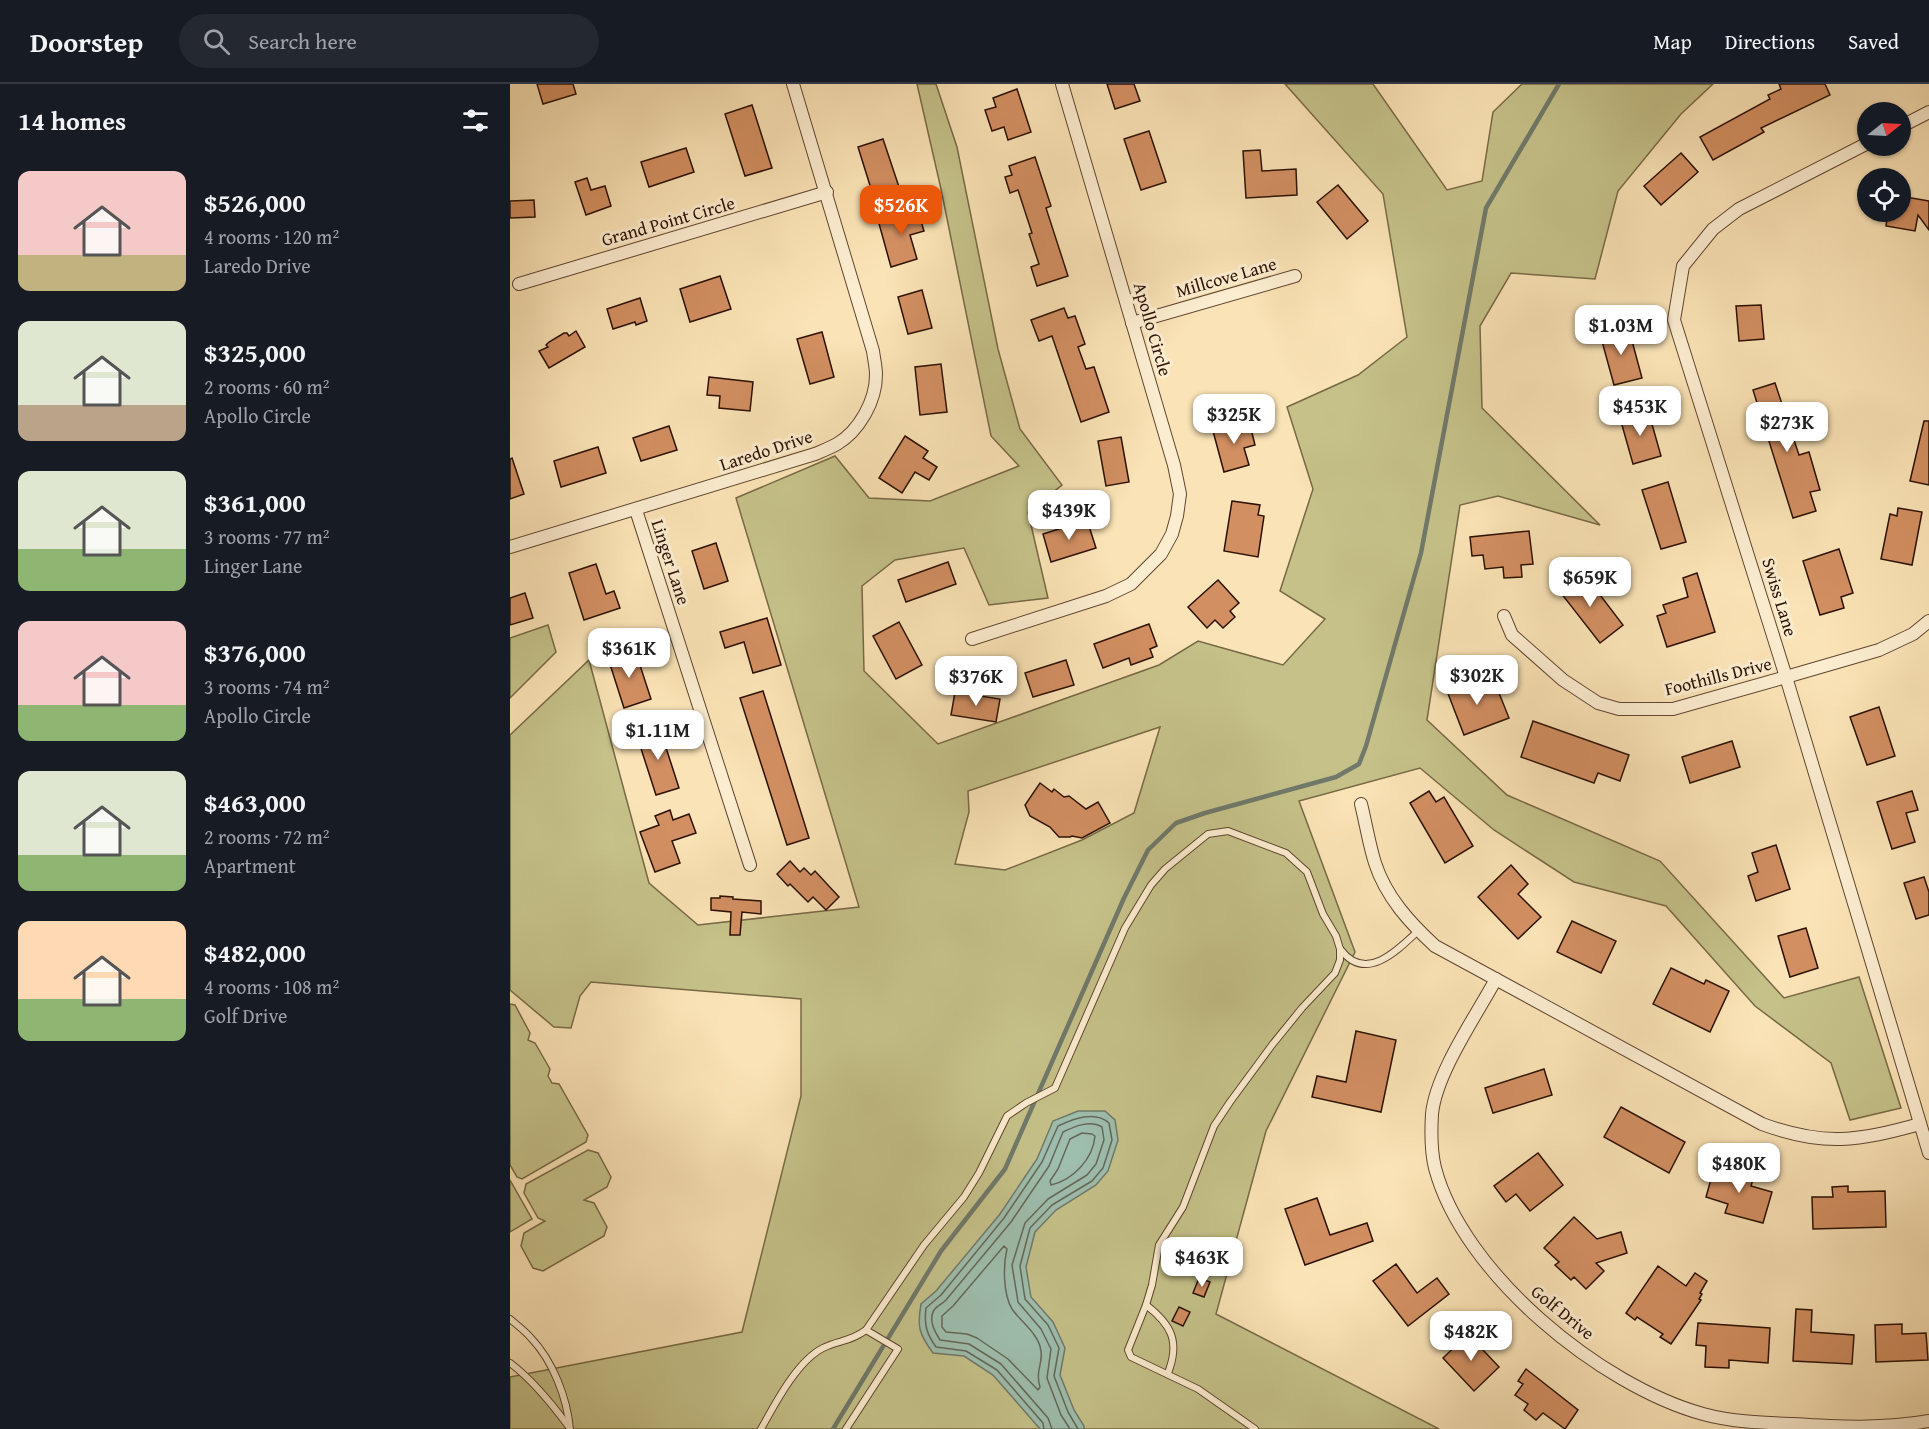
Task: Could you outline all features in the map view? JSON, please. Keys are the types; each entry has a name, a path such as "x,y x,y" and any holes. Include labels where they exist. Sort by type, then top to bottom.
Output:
{"street":[{"name":"Laredo Drive","path":"510,547 815,454 838,443 855,428 865,413 872,396 876,376 873,351 794,84"},
{"name":"Apollo Circle","path":"972,639 1106,596 1131,584 1161,554 1172,534 1177,516 1180,494 1174,465 1062,84"},
{"path":"1911,121 1929,112"},
{"name":"Swiss Lane","path":"1857,149 1739,208 1713,229 1683,266 1674,320 1786,677 1929,1153"},
{"name":"Grand Point Circle","path":"519,284 827,192"},
{"name":"Millcove Lane","path":"1132,323 1295,276"},
{"name":"Linger Lane","path":"636,510 750,865"},
{"name":"Foothills Drive","path":"1504,616 1512,635 1563,680 1598,703 1618,709 1672,710 1880,650 1913,634 1929,621"},
{"path":"1361,804 1376,865 1394,901 1435,946 1762,1124 1780,1131 1821,1139 1858,1139 1920,1124"},
{"name":"Golf Drive","path":"1496,979 1450,1062 1438,1091 1432,1113 1432,1138 1435,1168 1463,1230 1513,1294 1557,1334 1607,1369 1648,1393 1705,1415 1773,1423 1856,1428 1888,1427 1929,1421"}],"lane":[{"path":"761,1429 775,1403 809,1356 825,1347 854,1339 866,1330 924,1245 964,1197 980,1173 1008,1116 1026,1103 1055,1088 1125,928 1151,885 1165,869 1208,834 1228,831 1286,853 1306,872 1323,914 1336,936 1340,949 1340,960 1335,973 1272,1045 1214,1126 1183,1207 1159,1245 1152,1285 1128,1350 1131,1357 1198,1389 1255,1429"},
{"path":"1340,949 1346,956 1358,963 1381,961 1399,949 1419,930"},
{"path":"1146,1305 1165,1322 1172,1334 1175,1348 1168,1373"},
{"path":"510,1319 532,1339 550,1365 568,1415 570,1428"},
{"path":"846,1429 898,1349 866,1330"},
{"path":"510,1363 554,1407 570,1428"}],"shaded area":[{"path":"917,84 936,84 957,147 998,349 1020,429 1062,485 1028,512 1048,598 989,605 964,548 895,560 862,586 864,671 938,744 1159,665 1198,641 1283,665 1325,619 1280,591 1313,489 1287,407 1358,375 1407,337 1383,194 1285,84 1373,84 1447,190 1482,181 1493,112 1522,84 1713,84 1681,114 1618,191 1595,279 1511,273 1480,326 1482,408 1600,525 1498,496 1460,505 1427,720 1507,795 1660,861 1784,998 1859,977 1901,1108 1850,1120 1831,1063 1755,1006 1666,906 1574,882 1494,830 1420,768 1299,801 1355,952 1266,1131 1216,1314 1439,1429 510,1429 510,1377 742,1332 801,1096 801,999 591,982 580,996 571,1028 554,1027 510,990 510,735 589,660 649,883 698,925 859,907 736,498 835,456 869,498 930,501 1019,466 991,436 941,189","holes":["1160,727 1134,813 1082,840 1005,870 955,864 969,812 968,791"]},
{"path":"548,625 556,652 510,698 510,638"},
{"path":"510,1004 515,1005 530,1033 528,1040 535,1043 550,1069 548,1076 552,1083 559,1084 588,1135 586,1142 522,1179 517,1177 510,1165"},
{"path":"588,1150 598,1153 611,1177 607,1187 584,1200 594,1203 607,1227 604,1236 543,1271 533,1268 521,1246 524,1233 545,1221 538,1218 524,1193 526,1184"},
{"path":"510,1180 532,1219 510,1232"}],"water":[{"path":"1078,1111 1105,1111 1115,1120 1118,1140 1108,1171 1096,1185 1056,1210 1035,1232 1026,1267 1031,1297 1053,1322 1065,1348 1060,1375 1084,1429 1040,1429 993,1375 964,1356 933,1353 920,1330 920,1312 921,1304 936,1291 1000,1214 1037,1159 1053,1121"}],"building":[{"path":"537,84 573,84 576,94 543,104"},
{"path":"1107,84 1134,84 1140,101 1115,109"},
{"path":"1779,84 1825,84 1830,95 1761,128 1764,132 1713,160 1700,137 1770,99 1768,95 1781,89"},
{"path":"1017,89 1031,132 1008,140 1004,127 992,131 985,110 996,107 993,98"},
{"path":"752,105 772,168 745,176 725,114"},
{"path":"1149,131 1166,182 1141,190 1124,139"},
{"path":"883,139 899,187 873,195 858,147"},
{"path":"686,148 694,172 649,187 641,162"},
{"path":"1260,150 1262,171 1296,169 1297,195 1246,198 1243,151"},
{"path":"1681,153 1698,172 1661,205 1644,186"},
{"path":"1035,157 1051,206 1046,208 1068,276 1037,286 1031,267 1039,264 1029,234 1032,233 1018,190 1010,193 1005,177 1012,175 1009,166"},
{"path":"587,178 591,190 605,186 611,206 586,215 575,182"},
{"path":"1338,185 1368,221 1347,239 1317,202"},
{"path":"1911,198 1929,201 1929,230 1918,215 1915,231 1886,226 1887,222 1911,222"},
{"path":"534,200 535,217 510,218 510,201"},
{"path":"917,208 924,231 910,235 917,259 891,267 878,220"},
{"path":"720,276 731,309 690,322 680,289"},
{"path":"922,290 932,328 908,334 898,297"},
{"path":"640,298 647,321 613,329 607,309"},
{"path":"1761,305 1764,339 1739,341 1736,306"},
{"path":"1064,308 1068,318 1075,316 1085,344 1078,347 1086,369 1094,367 1109,412 1081,422 1052,336 1039,341 1031,320"},
{"path":"1628,326 1642,378 1614,385 1600,334"},
{"path":"576,331 585,347 549,368 539,351 548,347 546,345 549,342 564,333 569,336"},
{"path":"822,332 834,377 810,384 797,339"},
{"path":"941,364 947,412 920,415 915,367"},
{"path":"709,377 753,382 750,411 719,408 720,396 707,395"},
{"path":"1775,383 1799,455 1809,452 1820,490 1810,492 1816,511 1793,518 1753,390"},
{"path":"1648,410 1661,456 1633,464 1620,418"},
{"path":"1249,421 1255,445 1244,448 1249,465 1224,472 1213,431"},
{"path":"1924,421 1929,421 1929,485 1910,481"},
{"path":"669,426 677,450 641,461 633,438"},
{"path":"905,436 928,451 923,458 937,467 929,480 915,472 902,493 879,478"},
{"path":"1121,437 1129,482 1106,486 1098,441"},
{"path":"598,447 606,473 561,487 554,461"},
{"path":"512,458 524,494 510,499 510,459"},
{"path":"1668,482 1686,542 1661,549 1642,490"},
{"path":"1232,501 1260,505 1258,515 1264,516 1258,557 1224,551"},
{"path":"1898,508 1922,512 1912,565 1881,559 1890,514 1897,516"},
{"path":"1087,520 1096,548 1051,562 1043,534"},
{"path":"1529,531 1533,564 1521,565 1522,577 1504,578 1503,567 1485,569 1483,555 1472,556 1470,537"},
{"path":"716,543 728,581 704,589 692,551"},
{"path":"1839,549 1853,593 1841,597 1844,608 1820,615 1803,561"},
{"path":"948,562 956,584 906,602 898,580"},
{"path":"596,564 606,594 614,591 620,608 584,620 569,573"},
{"path":"1576,573 1590,590 1594,587 1623,625 1600,643 1557,588"},
{"path":"1697,573 1715,632 1667,647 1657,616 1666,613 1663,605 1688,597 1683,578"},
{"path":"1218,580 1239,603 1230,611 1235,617 1223,628 1215,620 1207,628 1188,607"},
{"path":"525,593 533,618 510,625 510,598"},
{"path":"767,618 781,665 753,673 744,642 725,648 720,632"},
{"path":"899,622 922,665 896,679 873,636"},
{"path":"1149,624 1157,646 1150,649 1153,657 1131,665 1129,658 1103,668 1094,644"},
{"path":"635,650 651,699 624,708 608,658"},
{"path":"1066,660 1074,685 1033,697 1025,673"},
{"path":"1479,678 1482,688 1495,683 1509,718 1464,735 1447,691"},
{"path":"763,691 809,838 787,845 740,698"},
{"path":"955,692 1000,699 996,722 951,715"},
{"path":"1879,707 1895,756 1867,765 1850,717"},
{"path":"1533,721 1629,755 1620,781 1598,773 1594,783 1521,757"},
{"path":"659,726 679,788 656,795 636,733"},
{"path":"1732,741 1740,767 1690,783 1682,757"},
{"path":"1040,783 1052,792 1054,789 1064,797 1069,796 1086,809 1098,802 1110,823 1082,838 1059,837 1050,827 1030,816 1025,805"},
{"path":"1429,791 1436,802 1444,797 1473,846 1445,863 1410,803"},
{"path":"1912,791 1918,810 1906,813 1915,842 1892,849 1877,802"},
{"path":"670,810 673,820 689,814 696,833 672,841 680,863 655,872 640,832 659,825 655,816"},
{"path":"1776,845 1790,889 1756,901 1748,876 1758,872 1752,853"},
{"path":"790,861 800,872 804,868 811,875 815,871 839,897 826,910 813,897 808,902 777,874"},
{"path":"1511,865 1528,884 1518,894 1541,917 1518,939 1478,897"},
{"path":"1924,877 1929,892 1929,915 1916,919 1904,883"},
{"path":"720,896 761,901 761,914 742,912 740,935 730,935 731,912 711,910 711,898 720,898"},
{"path":"1572,921 1616,941 1601,973 1557,952"},
{"path":"1806,928 1818,968 1790,977 1778,936"},
{"path":"1671,968 1704,984 1706,980 1729,991 1710,1032 1653,1004"},
{"path":"1356,1031 1396,1040 1381,1112 1312,1097 1317,1076 1346,1082"},
{"path":"1544,1069 1552,1095 1493,1113 1485,1088"},
{"path":"1621,1107 1685,1142 1669,1173 1604,1137"},
{"path":"1538,1153 1563,1185 1530,1211 1516,1194 1506,1202 1494,1186"},
{"path":"1715,1165 1754,1176 1751,1186 1772,1192 1763,1223 1725,1213 1728,1204 1706,1197"},
{"path":"1848,1186 1848,1192 1885,1191 1886,1227 1813,1229 1812,1197 1833,1197 1832,1187"},
{"path":"1317,1198 1330,1235 1367,1223 1373,1241 1305,1265 1285,1209"},
{"path":"1574,1217 1597,1239 1621,1232 1627,1253 1596,1263 1604,1271 1586,1289 1574,1277 1571,1280 1555,1265 1559,1262 1544,1248"},
{"path":"1396,1264 1417,1293 1437,1278 1449,1294 1408,1326 1373,1281"},
{"path":"1658,1266 1686,1286 1695,1273 1707,1281 1700,1293 1702,1294 1699,1299 1701,1300 1671,1344 1660,1337 1663,1334 1637,1317 1635,1320 1626,1313"},
{"path":"1199,1278 1210,1282 1204,1297 1193,1293"},
{"path":"1179,1307 1190,1312 1183,1326 1172,1321"},
{"path":"1796,1309 1812,1310 1811,1332 1854,1335 1852,1364 1793,1361"},
{"path":"1698,1323 1770,1328 1768,1363 1729,1360 1729,1368 1705,1367 1706,1346 1696,1345"},
{"path":"1902,1324 1902,1334 1926,1333 1928,1360 1876,1362 1875,1325"},
{"path":"1468,1334 1499,1367 1474,1391 1443,1358"},
{"path":"1526,1369 1578,1410 1565,1429 1543,1413 1536,1420 1524,1410 1528,1404 1515,1395 1523,1384 1518,1381"}],"waterway":[{"path":"833,1429 941,1251 1005,1169 1124,898 1148,850 1176,823 1336,777 1359,764 1421,553 1486,208 1559,84"}]}
